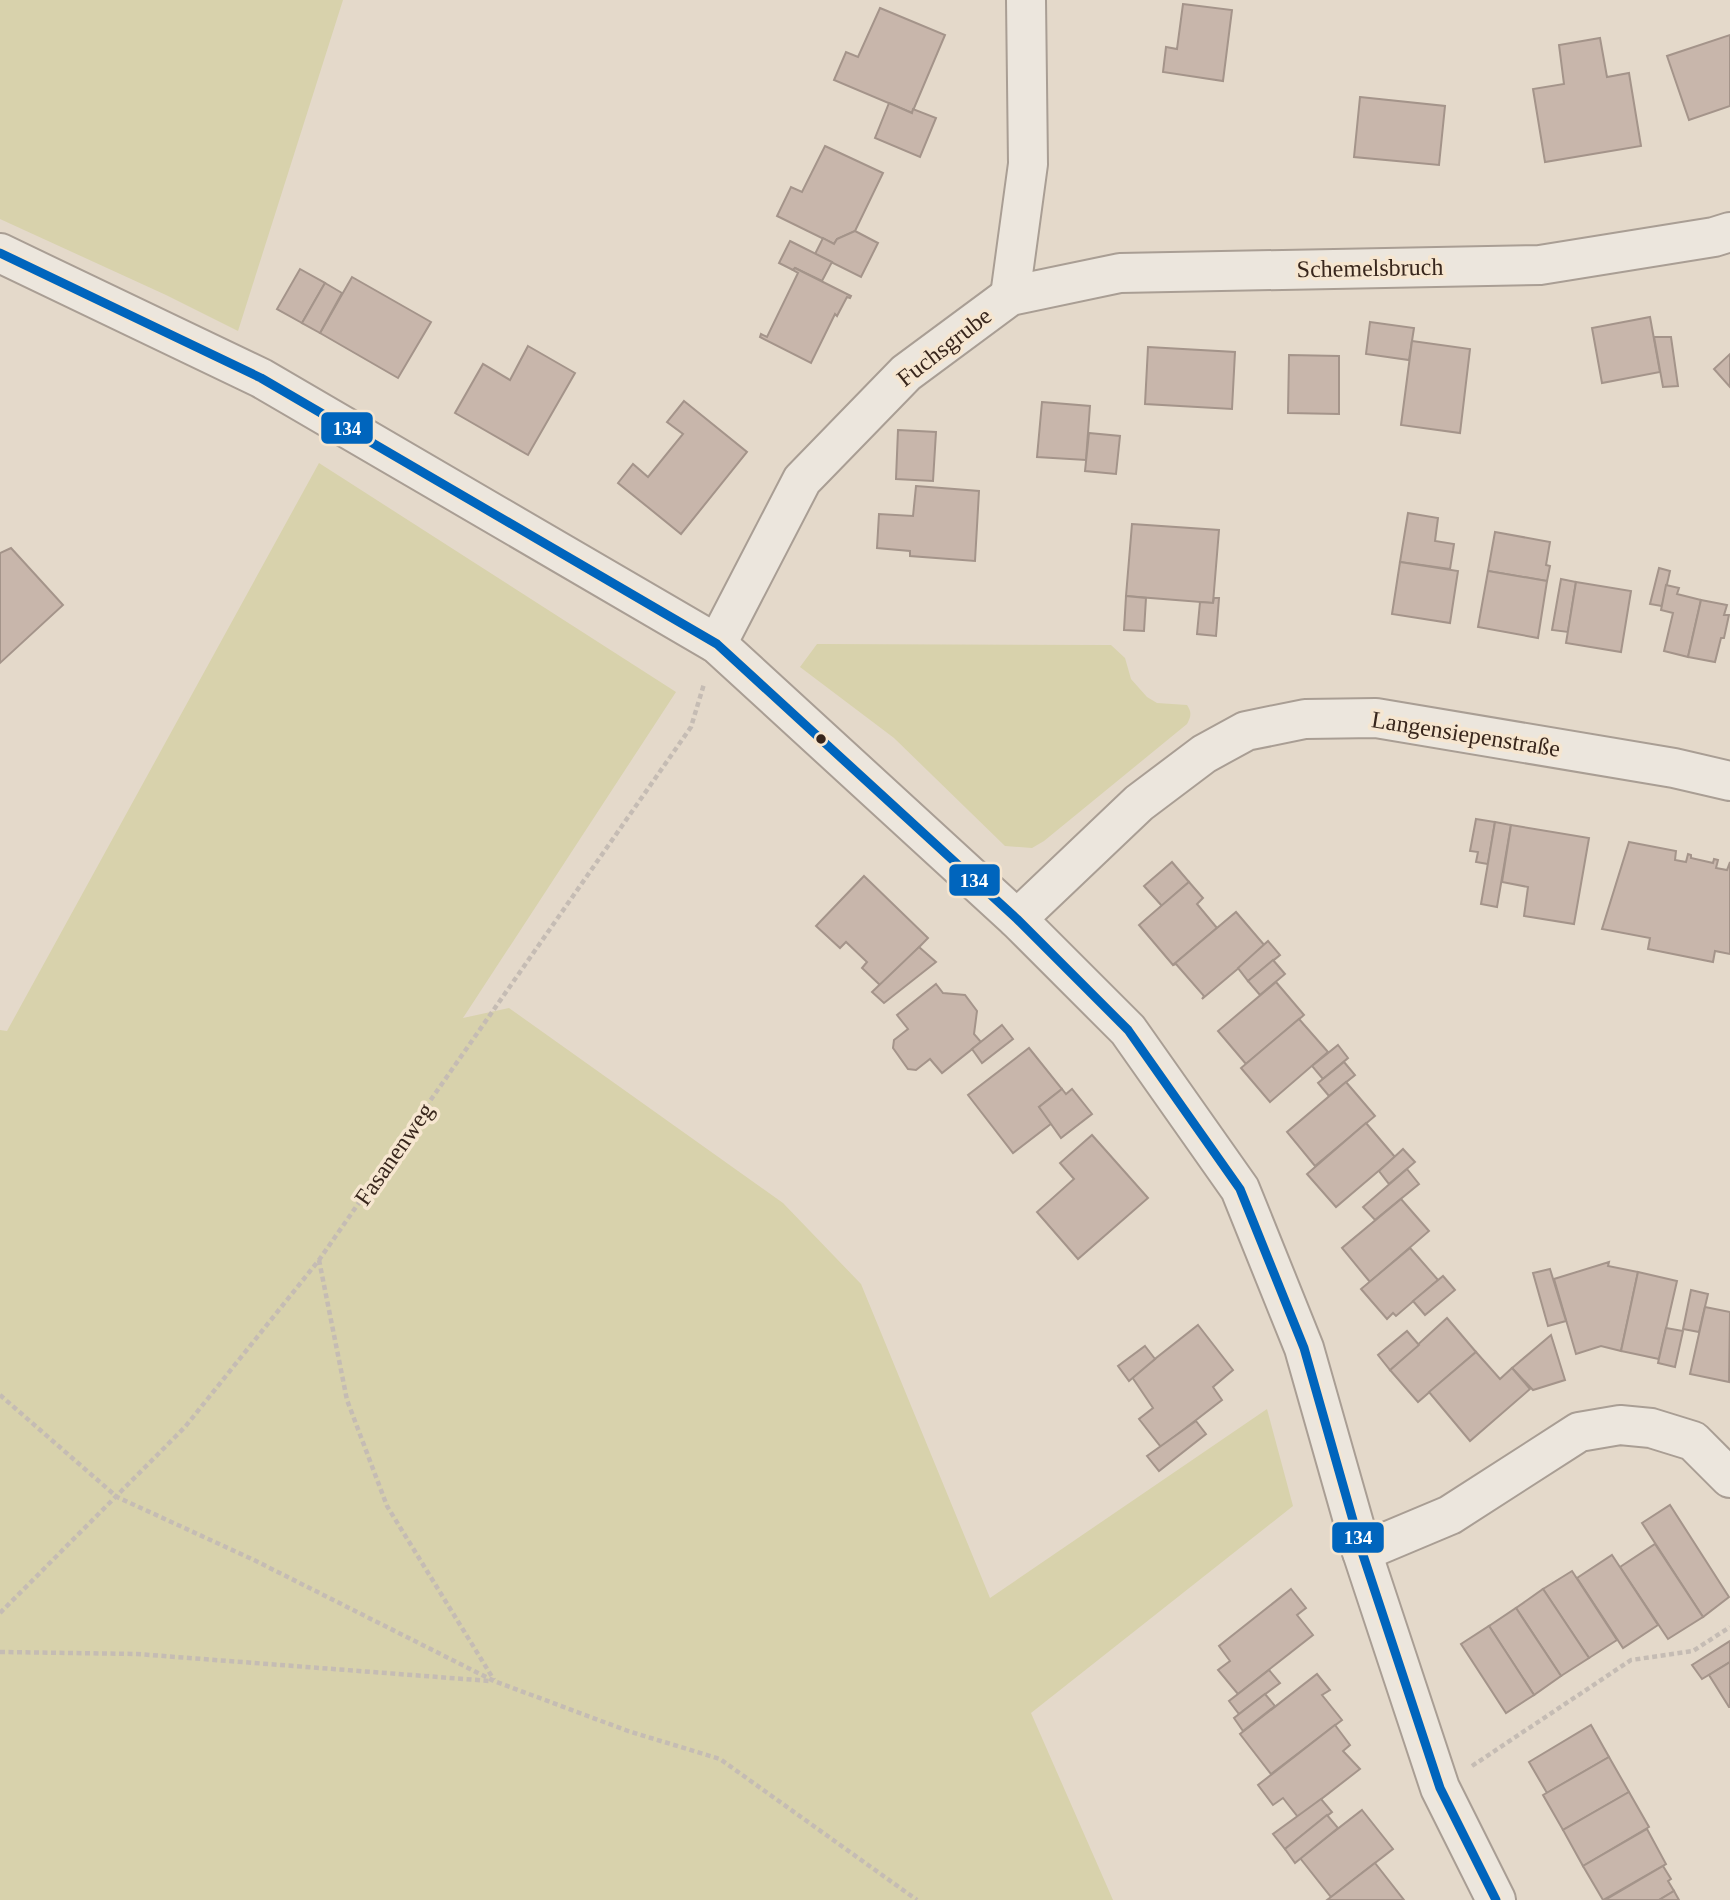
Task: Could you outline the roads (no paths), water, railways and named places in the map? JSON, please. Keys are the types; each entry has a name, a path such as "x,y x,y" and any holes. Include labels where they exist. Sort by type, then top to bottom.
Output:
{"street":[{"name":"Fuchsgrube","path":"717,644 802,480 906,373 1010,296 1028,164 1026,0"},
{"name":"Schemelsbruch","path":"1010,296 1120,273 1540,265 1714,237 1730,232"},
{"path":"0,253 261,378 717,644 1017,919 1128,1030 1240,1189 1304,1348 1362,1552 1440,1788 1496,1900"},
{"name":"Langensiepenstraße","path":"1017,919 1139,803 1204,754 1246,731 1305,719 1376,718 1674,768 1730,781"},
{"path":"1362,1552 1450,1515 1578,1432 1620,1425 1661,1431 1693,1441 1730,1478"}]}
